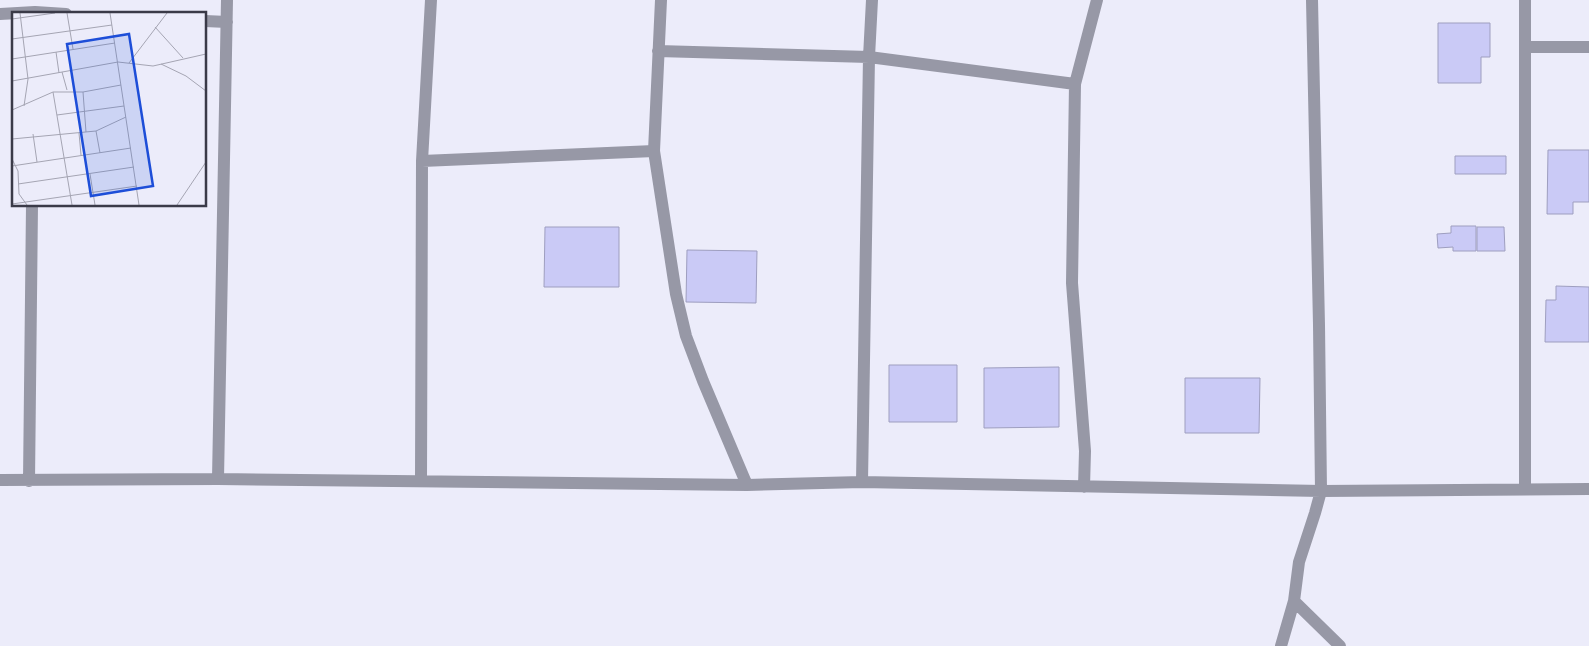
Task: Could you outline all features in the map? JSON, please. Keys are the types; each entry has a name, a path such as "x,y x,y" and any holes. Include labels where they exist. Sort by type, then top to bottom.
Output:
{"street":[{"path":"218,479 227,0"},
{"path":"422,481 422,162 431,0"},
{"path":"661,0 654,151 676,294 686,336 747,486"},
{"path":"862,482 869,57 872,0"},
{"path":"1084,487 1085,451 1072,283 1075,84 1097,0"},
{"path":"1281,646 1294,601 1299,562 1321,490 1320,325 1312,0"},
{"path":"1525,0 1525,489"},
{"path":"14,12 35,9 54,12"},
{"path":"206,21 226,22"},
{"path":"1525,46 1589,47"},
{"path":"658,51 869,57 1075,84"},
{"path":"422,162 654,151"},
{"path":"29,481 32,206"},
{"path":"0,480 218,479 747,486 862,482 1321,490 1589,490"},
{"path":"1294,601 1340,646"}],"building":[{"path":"1438,23 1490,23 1490,57 1481,57 1481,83 1438,83"},
{"path":"1548,150 1589,150 1589,202 1573,202 1573,214 1547,214"},
{"path":"1455,156 1506,156 1506,174 1455,174"},
{"path":"1451,226 1476,226 1476,251 1453,251 1453,247 1438,248 1437,234 1451,233"},
{"path":"545,227 619,227 619,287 544,287"},
{"path":"1477,227 1504,227 1505,251 1477,251"},
{"path":"687,250 757,251 756,303 686,302"},
{"path":"1556,286 1589,287 1589,342 1545,342 1546,300 1556,300"},
{"path":"889,365 957,365 957,422 889,422"},
{"path":"1059,367 1059,427 984,428 984,368"},
{"path":"1185,378 1260,378 1259,433 1185,433"}]}
